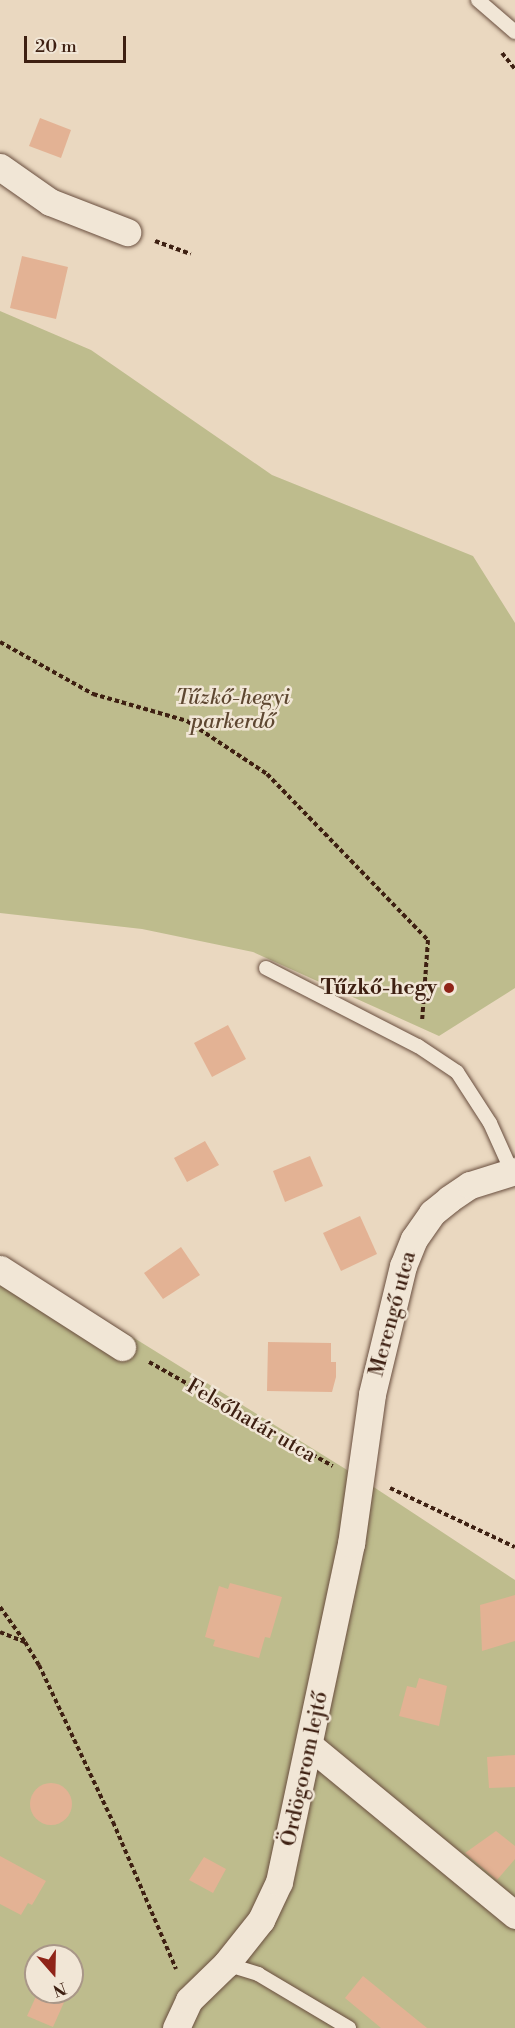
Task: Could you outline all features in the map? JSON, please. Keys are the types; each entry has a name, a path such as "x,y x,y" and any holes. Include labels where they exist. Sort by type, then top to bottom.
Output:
{"street":[{"path":"0,167 50,202 127,232"},
{"name":"Merengő utca","path":"360,1476 390,1309 414,1239 432,1213 449,1199 470,1185 513,1171"},
{"path":"0,1269 122,1347"},
{"name":"Ördögorom lejtő","path":"176,2028 189,2000 226,1964 261,1920 279,1882 310,1746 351,1544 360,1476"},
{"path":"310,1746 515,1915"}],"lane":[{"path":"478,0 515,32"},
{"path":"266,968 418,1046 457,1072 490,1123 513,1171"},
{"path":"226,1964 258,1974 349,2028"}],"path":[{"path":"127,232 191,254"},
{"path":"0,642 93,693 187,721 267,774 428,940 428,974 418,1046"},
{"name":"Felsőhatár utca","path":"122,1347 321,1463 360,1476 515,1547"},
{"path":"0,1606 25,1642 113,1822 189,2000"},
{"path":"0,1632 25,1642"}],"green space":[{"name":"Tűzkő-hegyi parkerdő","path":"0,311 91,350 272,475 473,556 515,623 515,988 439,1036 253,952 142,929 0,913"},
{"path":"0,1255 360,1478 515,1580 515,2028 0,2028"}],"building":[{"path":"40,118 71,130 61,158 29,146"},
{"path":"22,256 68,267 56,319 10,308"},
{"path":"228,1025 246,1059 212,1077 194,1043"},
{"path":"205,1141 219,1165 187,1182 174,1158"},
{"path":"310,1156 323,1186 285,1202 273,1171"},
{"path":"360,1216 377,1254 341,1271 323,1233"},
{"path":"181,1247 200,1275 163,1299 144,1273"},
{"path":"268,1342 331,1343 331,1362 336,1362 336,1377 332,1392 267,1391"},
{"path":"230,1583 282,1597 270,1638 265,1637 259,1658 213,1646 215,1640 205,1637 219,1586 228,1589"},
{"path":"515,1595 515,1641 482,1651 480,1605"},
{"path":"419,1678 447,1686 439,1726 399,1716 407,1686 416,1688"},
{"path":"515,1755 515,1787 489,1788 487,1757"},
{"path":"51,1783 66,1789 72,1804 66,1819 51,1825 36,1819 30,1804 36,1789"},
{"path":"496,1831 515,1846 515,1859 497,1880 465,1853"},
{"path":"0,1856 46,1881 32,1905 28,1903 21,1915 0,1904"},
{"path":"204,1857 226,1869 213,1893 189,1880"},
{"path":"363,1976 427,2028 381,2028 345,1998"},
{"path":"32,2004 63,2004 53,2027 27,2016"}],"place":[{"name":"Tűzkő-hegy","path":"449,988"}]}
